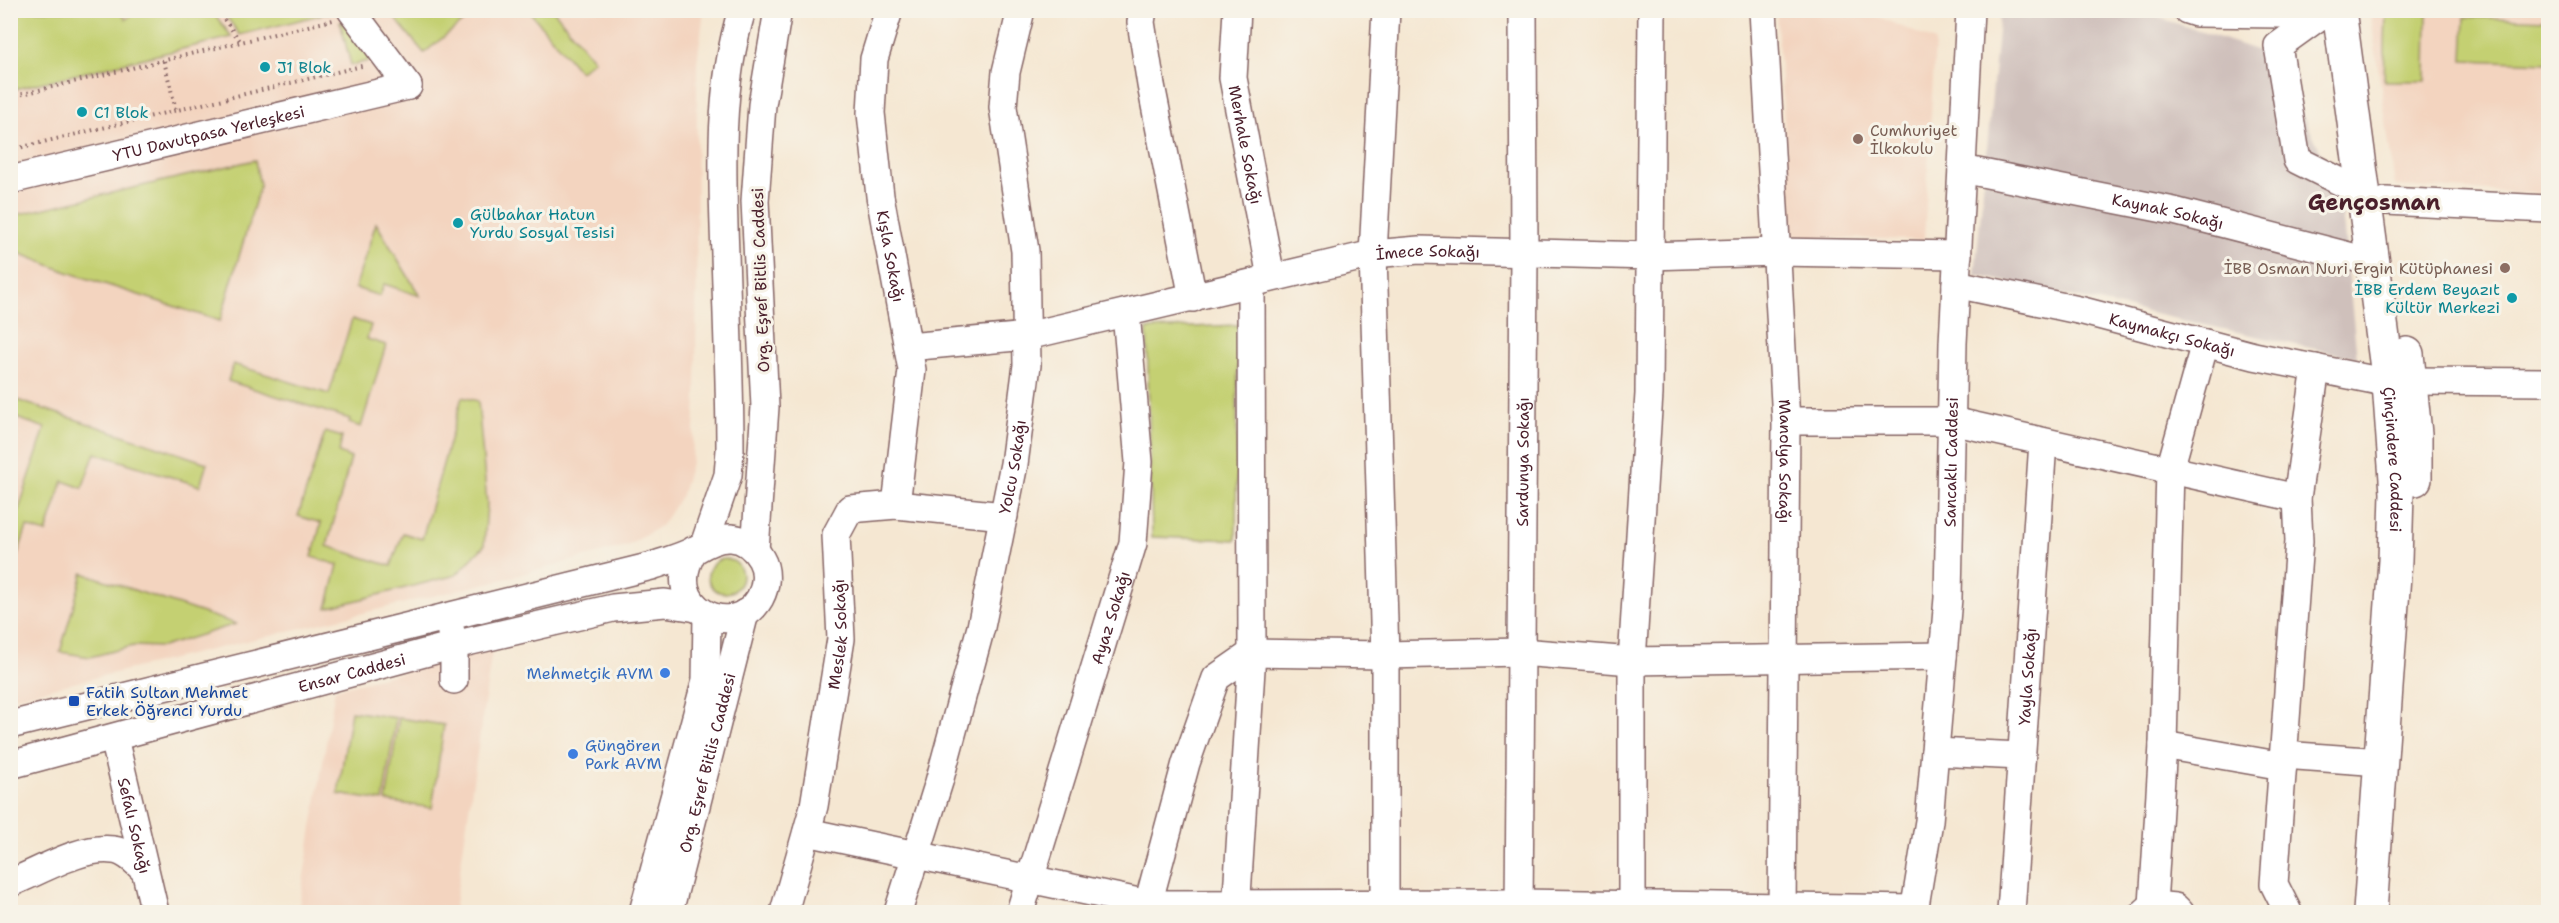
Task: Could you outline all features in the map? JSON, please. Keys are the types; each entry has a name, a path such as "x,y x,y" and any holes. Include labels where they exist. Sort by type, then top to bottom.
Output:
{"main road":[{"name":"Çinçindere Caddesi","path":"2339,10 2375,197 2400,382 2415,518 2412,625 2393,912"},
{"name":"Çinçindere Caddesi","path":"2361,10 2375,197 2372,262 2400,382 2397,493 2370,912"}],"street":[{"path":"372,10 408,73"},
{"name":"Org. Eşref Bitlis Caddesi","path":"643,912 706,680 702,611 685,588 684,574 687,561 700,546 728,475 730,450 723,198 725,103 734,37 742,10"},
{"name":"Org. Eşref Bitlis Caddesi","path":"669,912 746,613 759,600 765,588 766,574 755,550 765,407 755,201 762,105 778,10"},
{"name":"Kışla Sokağı","path":"889,10 874,59 871,113 880,196 912,370 896,505"},
{"name":"Yolcu Sokağı","path":"898,912 939,782 981,627 1014,464 1024,387 1027,336 1025,252 1003,107 1006,72 1021,10"},
{"path":"1143,10 1141,22 1151,86 1193,298"},
{"name":"Merhale Sokağı","path":"1236,908 1252,653 1261,281 1233,78 1237,10"},
{"path":"1385,908 1385,655 1373,254 1386,10"},
{"name":"Sardunya Sokağı","path":"1519,908 1524,255 1523,10"},
{"path":"1632,909 1632,662 1649,394 1652,10"},
{"name":"Manolya Sokağı","path":"1763,10 1786,421 1782,910"},
{"name":"Sancaklı Caddesi","path":"1915,911 1929,821 1948,598 1956,284 1970,10"},
{"path":"2187,10 2196,13 2280,14 2292,10"},
{"path":"2328,10 2278,46 2297,160 2375,197 2548,209"},
{"path":"346,14 408,73"},
{"name":"YTU Davutpasa Yerleşkesi","path":"10,180 408,73"},
{"name":"Kaynak Sokağı","path":"1962,169 2174,211 2372,262"},
{"name":"İmece Sokağı","path":"908,347 1027,336 1328,267 1373,254 1419,250 1524,255 1650,256 1776,252 1958,255"},
{"name":"Kaymakçı Sokağı","path":"1956,284 2083,311 2205,343 2316,368 2400,382 2548,382"},
{"name":"Ayaz Sokağı","path":"1020,912 1133,543 1139,462 1126,314"},
{"path":"2180,912 2175,907 2149,909 2163,745 2170,469 2205,343"},
{"path":"2289,912 2274,884 2299,541 2297,498 2316,368"},
{"path":"1786,421 1952,421 2297,498"},
{"name":"Yayla Sokağı","path":"2011,912 2021,756 2035,596 2043,442"},
{"name":"Meslek Sokağı","path":"784,912 814,806 841,639 836,535 850,509 896,505 1004,516"},
{"path":"700,546 718,537 731,537 755,550"},
{"name":"Ensar Caddesi","path":"10,725 652,566 700,546"},
{"name":"Ensar Caddesi","path":"10,765 454,645 613,608 665,603 702,611"},
{"path":"702,611 725,619 746,613"},
{"path":"447,615 454,645 454,680"},
{"path":"1148,904 1186,762 1215,678 1252,653 1385,655 1521,652 1632,662 1784,657 1943,656"},
{"name":"Sefalı Sokağı","path":"114,738 155,912"},
{"path":"2163,745 2283,761 2381,762"},
{"path":"1935,752 2021,756"},
{"path":"807,832 1148,904 1236,908 1915,911"},
{"path":"10,883 95,850 115,850 131,857 144,870"}],"path":[{"path":"217,10 241,42"},
{"path":"10,97 241,42 346,14"},
{"path":"164,61 176,110"},
{"path":"10,150 374,63"}],"shaded area":[{"path":"10,11 704,11 697,62 696,398 692,459 682,494 662,525 629,545 504,579 11,698"},
{"name":"Cumhuriyet İlkokulu","path":"1776,11 1865,11 1935,41 1924,240 1793,237"},
{"path":"2000,11 2139,11 2274,56 2340,191 2357,358 1975,275"},
{"path":"2370,11 2548,11 2548,194 2395,186"},
{"path":"492,650 454,912 298,912 335,689"}],"green space":[{"path":"11,10 119,11 126,19 137,11 212,11 232,37 11,90 11,47 18,45"},
{"path":"336,10 240,35 222,11"},
{"path":"389,11 476,11 424,53"},
{"path":"529,11 554,11 594,60 580,72"},
{"path":"2386,11 2427,11 2426,81 2384,81"},
{"path":"2465,17 2548,20 2548,63 2463,60"},
{"path":"340,22 344,22 373,60 351,65"},
{"path":"255,160 260,185 220,321 67,272 11,250 11,216"},
{"path":"376,223 420,296 384,284 380,296 355,288"},
{"path":"352,319 371,325 367,339 386,345 361,427 349,423 350,419 228,381 233,364 329,394"},
{"path":"1238,325 1236,540 1152,537 1147,329"},
{"path":"462,397 478,401 487,504 484,546 456,575 327,608 338,565 312,557 321,523 298,516 325,432 342,437 339,453 351,458 327,546 391,566 403,533 422,539"},
{"path":"11,398 207,463 200,486 95,453 82,488 63,481 46,533 27,527 11,574 11,534 45,428 11,416"},
{"path":"725,559 737,564 742,576 737,588 725,593 713,588 708,576 713,564"},
{"path":"83,573 236,624 162,647 133,646 90,657 60,652"},
{"path":"351,711 396,718 383,801 338,794"},
{"path":"399,718 444,725 432,808 386,801"}],"place":[{"name":"J1 Blok","path":"265,67"},
{"name":"C1 Blok","path":"82,112"},
{"name":"Cumhuriyet İlkokulu","path":"1858,139"},
{"name":"Gülbahar Hatun Yurdu Sosyal Tesisi","path":"458,223"},
{"name":"İBB Osman Nuri Ergin Kütüphanesi","path":"2505,268"},
{"name":"İBB Erdem Beyazıt Kültür Merkezi","path":"2512,298"},
{"name":"Mehmetçik AVM","path":"665,673"},
{"name":"Fatih Sultan Mehmet Erkek Öğrenci Yurdu","path":"74,701"},
{"name":"Güngören Park AVM","path":"573,754"}],"district":[{"name":"Gençosman","path":"2374,202"}]}
